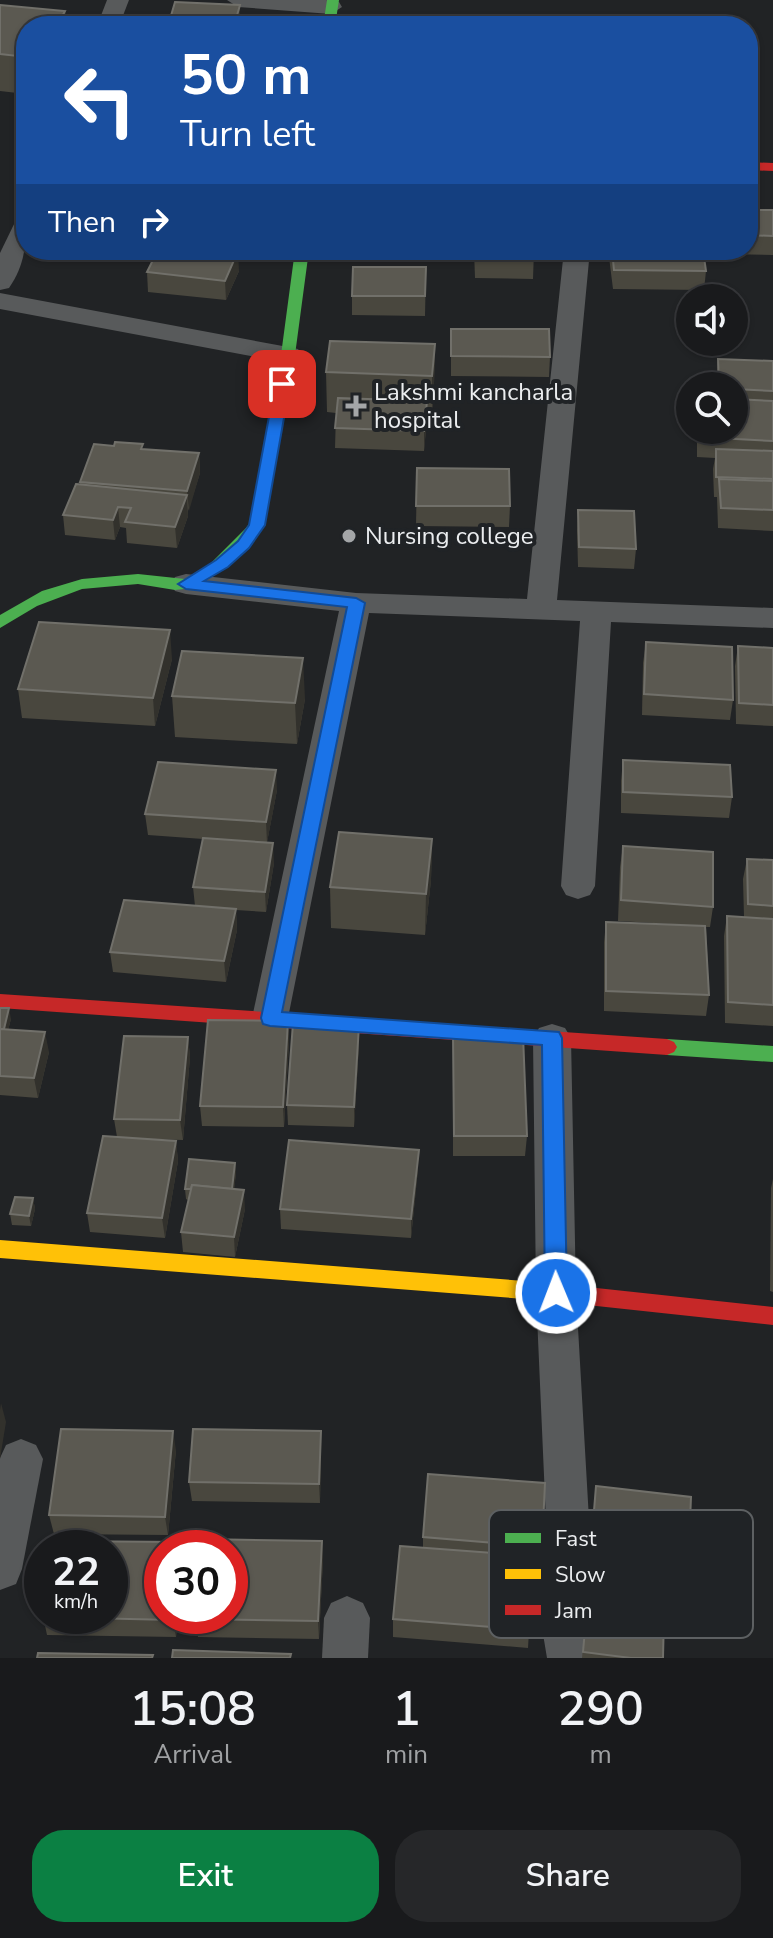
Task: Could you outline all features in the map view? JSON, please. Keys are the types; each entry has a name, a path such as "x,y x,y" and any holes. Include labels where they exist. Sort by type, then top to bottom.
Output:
{"street":[{"path":"238,0 331,11"},
{"path":"0,282 16,246"},
{"path":"186,584 222,564 244,544 257,525 288,355 301,260"},
{"path":"541,611 576,260"},
{"path":"0,301 288,355"},
{"path":"0,623 14,609 68,587 111,580 154,578 356,603 773,618"},
{"path":"270,1018 356,603"},
{"path":"578,886 596,613"},
{"path":"0,1001 773,1054"},
{"path":"552,1038 556,1293 567,1510"},
{"path":"0,1249 556,1293 773,1316"},
{"path":"0,1569 21,1459"},
{"path":"567,1638 570,1658"}],"building":[{"path":"175,2 240,5 237,16 171,16"},
{"path":"0,5 65,11 62,16 16,16 16,56 0,54"},
{"path":"758,210 773,210 773,236 758,235"},
{"path":"153,260 234,260 225,281 147,272"},
{"path":"613,260 704,260 706,271 614,270"},
{"path":"353,267 426,267 425,296 352,296"},
{"path":"451,329 549,329 550,357 451,356"},
{"path":"330,341 435,344 432,376 326,372"},
{"path":"718,359 773,361 773,391 748,390 748,372 718,372"},
{"path":"338,398 427,401 424,431 335,428"},
{"path":"748,400 773,401 773,441 748,440"},
{"path":"115,442 143,444 141,449 199,453 187,491 80,482 94,444 114,446"},
{"path":"716,449 773,451 773,479 716,477"},
{"path":"417,468 509,469 510,506 416,506"},
{"path":"719,479 773,481 773,510 721,508"},
{"path":"76,484 187,495 175,527 125,522 131,508 118,507 113,520 63,515"},
{"path":"578,510 634,511 636,549 579,547"},
{"path":"39,622 170,630 153,698 18,689"},
{"path":"646,642 732,647 733,700 644,694"},
{"path":"738,646 773,648 773,705 739,703"},
{"path":"182,651 303,658 295,703 172,696"},
{"path":"623,760 730,765 732,797 623,792"},
{"path":"158,762 276,770 266,822 145,814"},
{"path":"339,832 432,839 426,894 330,887"},
{"path":"203,838 273,843 265,892 193,887"},
{"path":"623,846 713,852 713,907 621,900"},
{"path":"747,859 773,860 773,906 748,904"},
{"path":"124,900 236,909 224,961 110,952"},
{"path":"727,916 773,919 773,1005 728,1002"},
{"path":"606,922 705,926 709,995 606,991"},
{"path":"0,1008 9,1008 4,1029 0,1029"},
{"path":"208,1020 288,1021 283,1107 200,1106"},
{"path":"293,1023 359,1025 354,1107 287,1105"},
{"path":"0,1029 45,1032 34,1078 0,1076"},
{"path":"453,1034 523,1035 527,1136 454,1136"},
{"path":"124,1036 188,1037 180,1120 114,1119"},
{"path":"103,1136 176,1141 162,1218 87,1213"},
{"path":"289,1140 419,1150 411,1219 280,1209"},
{"path":"189,1159 235,1163 232,1189 192,1185 191,1189 185,1189"},
{"path":"192,1185 244,1190 234,1237 181,1232"},
{"path":"15,1197 33,1198 29,1216 10,1214"},
{"path":"61,1429 173,1431 165,1517 49,1515"},
{"path":"193,1429 321,1431 319,1484 189,1482"},
{"path":"428,1474 545,1483 544,1510 489,1510 489,1543 423,1537"},
{"path":"596,1486 691,1497 690,1510 594,1510"},
{"path":"248,1540 322,1541 318,1621 248,1620"},
{"path":"128,1542 144,1542 144,1619 128,1619"},
{"path":"400,1546 489,1553 489,1627 393,1619"},
{"path":"584,1638 663,1638 663,1658 583,1652"},
{"path":"173,1650 291,1654 290,1658 172,1658"},
{"path":"38,1653 153,1655 152,1658 37,1658"}],"traffic: fast":[{"path":"331,16 333,0"},
{"path":"0,623 31,602 82,584 119,579 175,584 196,581 216,568 251,533 257,525 288,355 301,260"},
{"path":"667,1047 773,1054"}],"traffic: slow":[{"path":"0,1249 550,1292"}],"traffic: jam":[{"path":"758,166 773,167"},
{"path":"0,1001 667,1047"},
{"path":"550,1292 773,1316"}],"place":[{"name":"Lakshmi kancharla hospital","path":"356,406"},
{"name":"Nursing college","path":"349,536"}],"route":[{"path":"282,384 257,525 244,544 222,564 186,584 356,603 270,1018 552,1038 556,1293"}]}
